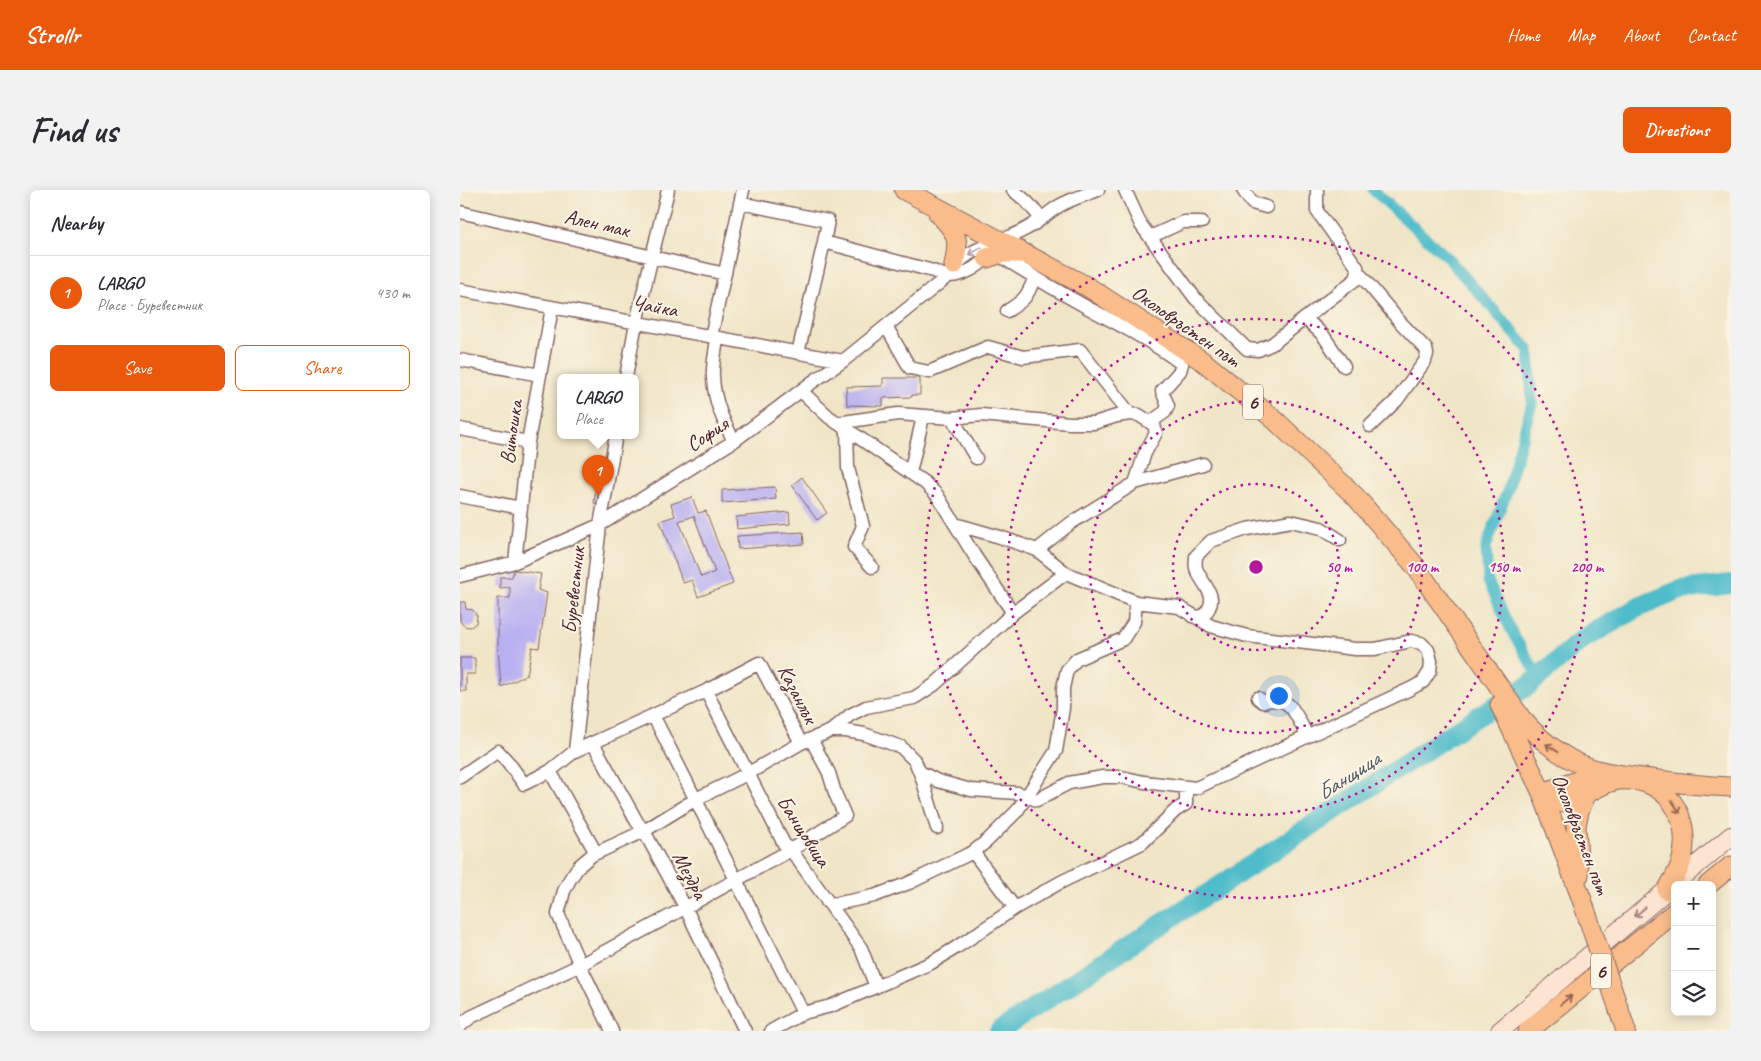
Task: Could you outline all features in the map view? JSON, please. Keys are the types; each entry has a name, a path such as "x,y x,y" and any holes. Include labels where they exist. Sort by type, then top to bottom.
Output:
{"main road":[{"path":"904,190 930,204 994,251"},
{"path":"930,204 952,229 957,239 958,247 951,271"},
{"name":"Околовръстен път","path":"994,251 1024,254 1088,287 1204,362 1276,421 1354,496 1416,567 1478,660 1515,710 1527,739 1545,800 1582,900 1626,1031"},
{"name":"6","path":"1527,739 1552,748 1604,772 1688,784 1731,787"},
{"path":"1545,800 1604,772"},
{"path":"1545,800 1587,793 1602,784 1617,780 1633,780 1648,784 1661,791 1672,801 1681,815 1684,830 1684,843 1678,871 1667,890"},
{"path":"1582,900 1576,826 1578,811 1587,793"},
{"path":"1500,1031 1731,836"},
{"path":"1713,881 1731,866"},
{"name":"6","path":"1528,1031 1671,915"}],"street":[{"path":"627,374 636,323 668,190"},
{"path":"734,441 722,419 713,376 714,337 743,190"},
{"path":"1013,190 1041,218"},
{"path":"824,242 933,271 951,271 964,274 1060,205 1098,190"},
{"path":"1125,190 1141,224 1195,298 1247,350 1258,350 1272,344 1356,279 1358,272"},
{"path":"1243,190 1252,203 1266,207"},
{"path":"1317,190 1317,212 1358,272 1379,299 1426,348 1425,361 1397,400 1370,426"},
{"path":"740,203 828,221 798,353"},
{"name":"Ален мак","path":"460,212 725,274"},
{"path":"1150,237 1183,222 1202,222"},
{"name":"София","path":"460,576 515,562 600,525 734,441 843,361 977,248 994,251"},
{"path":"994,251 1035,277 1124,326 1165,351 1182,364 1180,371 1162,391 1168,406 1165,412 1151,422"},
{"path":"1007,311 1020,304 1027,296 1035,277"},
{"name":"Чайка","path":"460,290 843,361"},
{"name":"Витошка","path":"515,562 528,442 552,308"},
{"path":"1305,318 1323,335 1344,366"},
{"path":"886,326 910,368 929,372 988,346 1023,357 1080,350 1130,414"},
{"path":"460,360 540,375"},
{"path":"802,391 829,417 925,483 937,495 1013,613"},
{"path":"842,426 898,414 952,418 981,415 1078,423 1094,423 1130,414 1139,415 1154,425 1156,433 1145,453 1135,483"},
{"path":"910,473 923,417"},
{"path":"952,418 976,458"},
{"path":"842,426 848,468 863,526 854,547 872,567"},
{"path":"460,429 528,442"},
{"name":"Буревестник","path":"575,750 600,525 615,439"},
{"path":"1037,550 1071,523 1135,483 1203,464"},
{"path":"460,496 521,508"},
{"path":"1192,616 1202,617 1208,611 1210,604 1209,589 1196,567 1196,556 1211,541 1247,529 1291,521 1321,528 1340,540"},
{"path":"920,772 938,781 971,790 1018,793 1037,800 1069,783 1103,777 1121,777 1144,782 1196,788 1422,682 1430,671 1431,661 1428,650 1421,643 1411,641 1375,649 1355,649 1247,636 1211,626 1179,607 1136,602 1066,573 1037,550 955,524"},
{"path":"612,1031 558,914 562,896 579,866 596,853 644,831 696,799 747,774 806,741 831,731 850,715 866,707 914,698 934,685 1013,613 1066,573"},
{"path":"827,902 835,904 874,896 908,883 973,852 987,842 1017,811 1056,751 1063,708 1063,688 1067,670 1077,659 1123,638 1134,622 1136,602"},
{"name":"Казанлък","path":"706,691 759,663 806,741 829,773 845,816 790,850"},
{"path":"460,777 498,751 524,784 550,771 575,750 706,691"},
{"name":"Банщовица","path":"706,691 784,844 861,948 876,987"},
{"path":"1258,698 1263,702 1272,699 1284,700 1294,710 1307,736"},
{"path":"653,715 803,1013"},
{"path":"831,731 864,734 901,747 915,761 920,772 937,828"},
{"name":"Мездра","path":"593,743 685,907 745,1031"},
{"path":"550,771 596,853"},
{"path":"771,1031 803,1013 831,1006 930,963 1015,908 1061,882 1142,843 1176,810 1186,804 1186,787"},
{"path":"460,1026 471,1017 580,965 790,850"},
{"path":"973,852 1015,908"}],"building":[{"path":"883,378 920,378 920,395 883,398 883,406 847,405 846,387 883,386"},
{"path":"802,477 827,513 817,520 792,485"},
{"path":"775,487 776,499 722,503 722,490"},
{"path":"596,488 602,489 599,504 594,503"},
{"path":"692,497 698,513 706,511 733,584 698,597 692,580 683,583 660,521 675,516 671,504","holes":["694,516 715,572 701,577 679,521"]},
{"path":"789,512 790,524 737,529 736,517"},
{"path":"803,532 804,544 738,549 737,536"},
{"path":"514,570 541,574 538,590 547,593 539,648 532,647 527,675 501,687 498,646 498,598 510,598 510,587 500,588 500,577 512,577"},
{"path":"460,602 465,602 466,609 473,610 477,616 476,623 471,627 464,626 460,621"},
{"path":"460,658 475,658 475,674 466,674 466,691 460,691"}],"waterway":[{"path":"1373,190 1447,257 1529,350 1532,403 1508,489 1486,547 1488,581 1513,634 1539,677"},
{"name":"Банщица","path":"999,1031 1475,718 1528,686 1583,639 1639,607 1680,590 1731,584"}],"place":[{"name":"LARGO","path":"598,496"}]}
